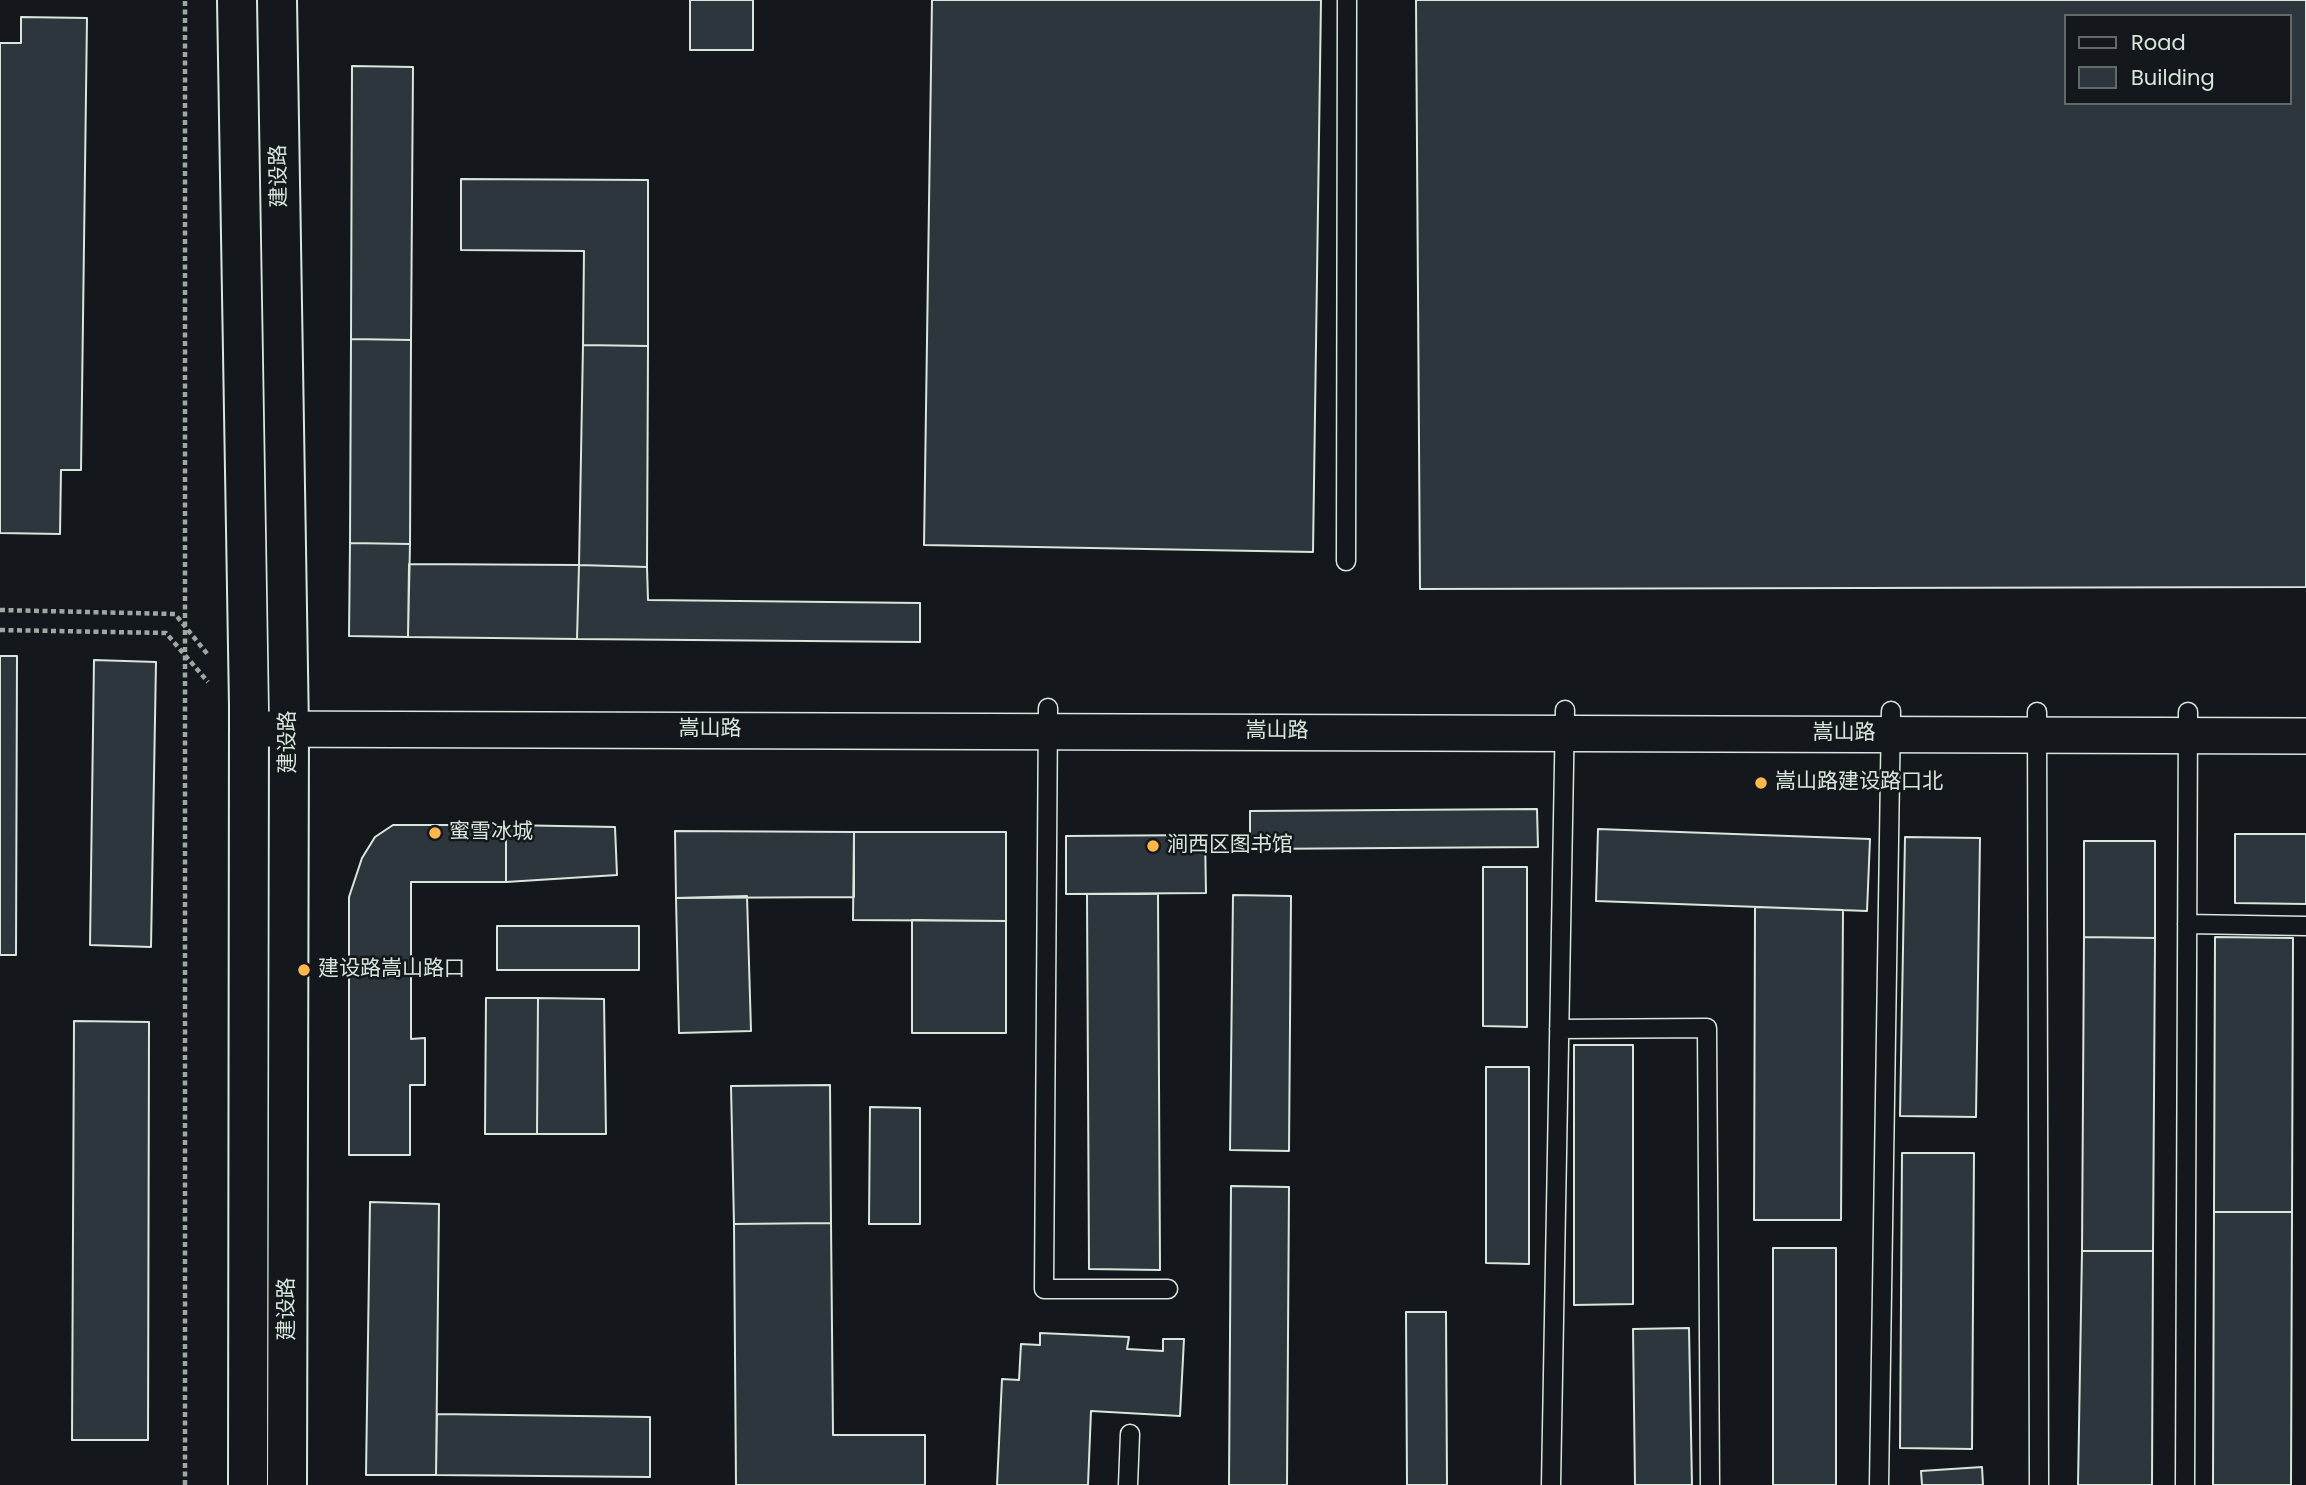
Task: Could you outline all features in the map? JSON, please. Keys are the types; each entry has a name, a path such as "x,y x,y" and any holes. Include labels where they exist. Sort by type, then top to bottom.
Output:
{"street":[{"name":"建设路","path":"237,0 249,717 248,1485"},
{"name":"建设路","path":"277,0 289,717 287,1485"},
{"name":"嵩山路","path":"2188,724 2306,713"},
{"name":"嵩山路","path":"249,717 2188,724 2306,736"}],"lane":[{"path":"1346,561 1347,0"},
{"path":"1047,720 1044,1289 1168,1289"},
{"path":"1551,1485 1564,722"},
{"path":"1879,1485 1890,723"},
{"path":"2037,723 2039,1485"},
{"path":"2185,1485 2188,724"},
{"path":"2187,924 2306,926"},
{"path":"1559,1028 1707,1028 1710,1485"},
{"path":"1128,1485 1130,1434"}],"path":[{"path":"185,0 185,1485"},
{"path":"0,610 175,614 249,717"},
{"path":"0,630 166,633 249,717"}],"building":[{"path":"690,0 753,0 753,50 690,50"},
{"path":"932,0 1321,0 1313,552 924,545"},
{"path":"1416,0 2306,0 2306,587 1420,589"},
{"path":"21,17 87,18 81,470 61,470 60,534 0,533 0,43 21,43"},
{"path":"352,66 413,67 411,340 351,339"},
{"path":"461,179 648,180 648,346 583,345 584,251 461,250"},
{"path":"351,339 411,340 410,544 350,543"},
{"path":"583,345 648,346 647,567 579,565"},
{"path":"350,543 410,544 408,637 349,636"},
{"path":"409,564 579,565 577,639 408,637"},
{"path":"579,565 647,567 648,600 920,603 920,642 577,639"},
{"path":"0,656 17,656 16,955 0,955"},
{"path":"94,660 156,662 151,947 90,945"},
{"path":"1537,809 1538,847 1250,849 1250,811"},
{"path":"393,825 506,825 506,882 411,882 411,1039 425,1038 425,1085 410,1085 410,1155 349,1155 349,897 362,858 375,837"},
{"path":"506,825 615,827 617,875 506,882"},
{"path":"1598,829 1870,839 1867,911 1596,901"},
{"path":"675,831 854,832 854,897 676,898"},
{"path":"854,832 1006,832 1006,921 853,920"},
{"path":"2235,834 2306,834 2306,904 2235,903"},
{"path":"1205,835 1206,893 1066,894 1066,836"},
{"path":"1905,837 1980,838 1976,1117 1900,1116"},
{"path":"2084,841 2155,841 2155,938 2084,937"},
{"path":"1483,867 1527,867 1527,1027 1483,1026"},
{"path":"1087,894 1158,894 1160,1270 1089,1269"},
{"path":"1233,895 1291,896 1289,1151 1230,1150"},
{"path":"747,896 751,1031 679,1033 676,898"},
{"path":"1755,907 1843,910 1841,1220 1754,1220"},
{"path":"912,920 1006,921 1006,1033 912,1033"},
{"path":"497,926 639,926 639,970 497,970"},
{"path":"2084,937 2155,938 2153,1251 2082,1251"},
{"path":"2215,937 2293,938 2292,1212 2214,1212"},
{"path":"486,998 538,998 537,1134 485,1134"},
{"path":"538,998 604,999 606,1134 537,1134"},
{"path":"74,1021 149,1022 148,1440 72,1440"},
{"path":"1574,1045 1633,1045 1633,1304 1574,1305"},
{"path":"1486,1067 1529,1067 1529,1264 1486,1263"},
{"path":"830,1085 831,1223 734,1224 731,1086"},
{"path":"870,1107 920,1108 920,1224 869,1224"},
{"path":"1902,1153 1974,1153 1972,1449 1900,1448"},
{"path":"1231,1186 1289,1187 1287,1485 1229,1485"},
{"path":"370,1202 439,1204 436,1475 366,1475"},
{"path":"2214,1212 2292,1212 2291,1485 2213,1485"},
{"path":"831,1223 833,1435 925,1435 925,1485 736,1485 734,1224"},
{"path":"1773,1248 1836,1248 1836,1485 1773,1485"},
{"path":"2082,1251 2153,1251 2152,1485 2078,1485"},
{"path":"1406,1312 1446,1312 1447,1485 1407,1485"},
{"path":"1689,1328 1692,1485 1635,1485 1633,1329"},
{"path":"1040,1333 1129,1337 1127,1349 1163,1351 1163,1339 1184,1339 1180,1416 1091,1411 1088,1485 997,1485 1002,1379 1019,1380 1021,1344 1040,1345"},
{"path":"437,1414 650,1417 650,1477 436,1475"},
{"path":"1982,1467 1983,1485 1922,1485 1921,1471"}],"place":[{"name":"嵩山路建设路口北","path":"1761,783"},
{"name":"蜜雪冰城","path":"435,833"},
{"name":"涧西区图书馆","path":"1153,846"},
{"name":"建设路嵩山路口","path":"304,970"}]}
